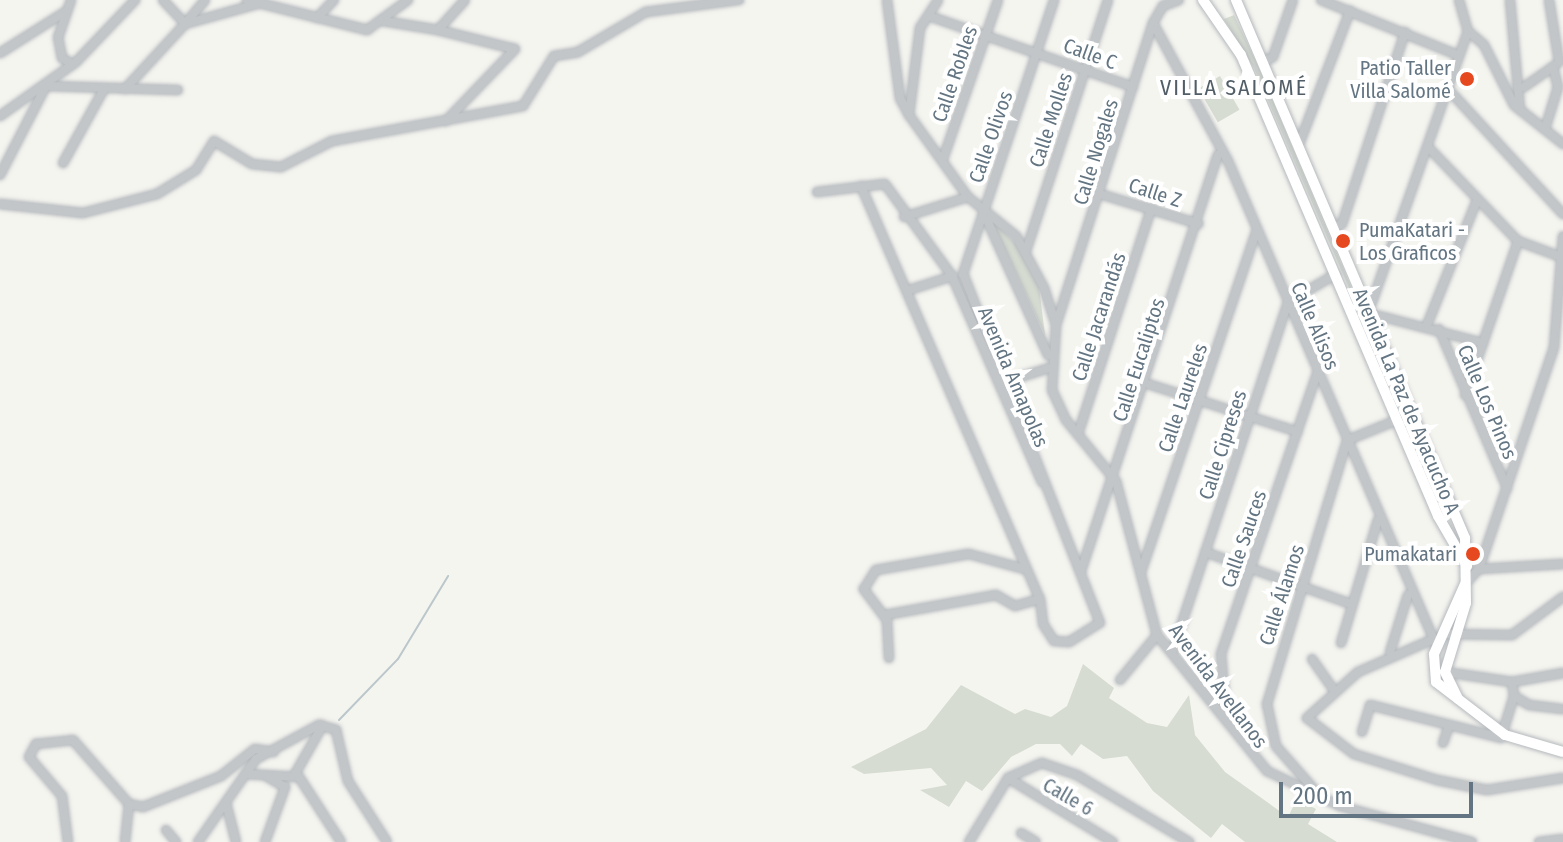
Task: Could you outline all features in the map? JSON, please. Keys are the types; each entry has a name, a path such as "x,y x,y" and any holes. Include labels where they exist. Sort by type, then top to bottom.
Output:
{"main road":[{"path":"1203,0 1241,55 1456,558 1467,566"},
{"name":"Avenida La Paz de Ayacucho A","path":"1236,0 1465,538 1465,584 1448,636"},
{"path":"1448,636 1433,644 1434,678 1505,735 1563,752"},
{"path":"1448,636 1445,672 1458,699"}],"street":[{"path":"71,0 65,12 59,47 72,64"},
{"path":"0,116 46,86 72,64 135,0"},
{"path":"163,0 185,24"},
{"path":"125,89 205,0"},
{"path":"247,0 367,30 408,0"},
{"path":"317,18 334,0"},
{"path":"438,30 465,0"},
{"path":"0,204 83,213 157,194 196,170 214,141 252,164 281,167 332,141 523,106 554,56 578,52 646,12 687,3 717,8 739,0"},
{"path":"887,0 900,98 968,197 1026,251 1056,325"},
{"path":"909,115 920,28 932,17 938,0"},
{"name":"Calle Robles","path":"943,159 998,0"},
{"name":"Calle Olivos","path":"963,274 1054,0"},
{"name":"Calle Molles","path":"1026,251 1108,0"},
{"name":"Calle Nogales","path":"1056,325 1153,23 1161,3 1179,0"},
{"path":"1262,62 1273,57 1293,0"},
{"path":"1321,0 1458,55"},
{"path":"1459,0 1468,31 1484,45 1520,111 1563,144"},
{"path":"1510,0 1520,111"},
{"path":"1545,129 1558,87 1558,63 1549,0"},
{"path":"185,24 260,2"},
{"path":"1298,147 1350,11"},
{"path":"0,53 65,12"},
{"name":"Calle C","path":"932,17 1133,87"},
{"path":"383,21 438,30 515,49 446,121"},
{"name":"Calle Alisos","path":"1153,23 1218,155 1228,161 1348,440 1408,595 1433,644"},
{"path":"1468,31 1368,313 1427,325 1483,343"},
{"path":"1332,227 1342,224 1405,32"},
{"path":"1524,87 1558,63"},
{"path":"46,86 178,90"},
{"path":"0,175 46,86"},
{"path":"63,163 104,89"},
{"path":"1448,89 1563,214"},
{"path":"1429,148 1518,241 1562,258"},
{"name":"Calle Eucaliptos","path":"1081,571 1116,481 1148,384 1218,155"},
{"name":"Avenida Amapolas","path":"861,186 883,182 904,217 952,276 1047,489 1100,626 1058,643 1043,624 1040,599"},
{"path":"817,192 861,186 909,290 1040,599 1015,606 996,595 885,615"},
{"name":"Calle Z","path":"1100,194 1199,224"},
{"path":"904,217 968,197"},
{"path":"1427,325 1477,200"},
{"name":"Calle Jacarandás","path":"1078,434 1151,209"},
{"path":"982,211 1049,363 1008,381"},
{"name":"Calle Laureles","path":"1140,574 1256,231"},
{"path":"1465,584 1479,569 1559,345 1563,236"},
{"path":"1465,395 1518,241"},
{"path":"909,290 963,274"},
{"name":"Avenida Amapolas","path":"963,274 1008,381 1047,489"},
{"path":"1288,302 1336,274"},
{"name":"Calle Cipreses","path":"1173,650 1288,302"},
{"name":"Avenida Avellanos","path":"1056,325 1049,363 1059,409 1116,481 1157,635 1173,650 1227,717 1257,764 1321,797 1472,842"},
{"name":"Calle Los Pinos","path":"1439,329 1507,488"},
{"name":"Calle Sauces","path":"1227,717 1219,666 1317,373"},
{"path":"1148,384 1298,432"},
{"path":"1348,440 1397,420"},
{"name":"Calle Álamos","path":"1321,797 1276,746 1268,721 1269,683 1348,440"},
{"path":"1341,643 1378,520"},
{"path":"1205,552 1351,604"},
{"path":"889,658 885,615 864,589 880,568 969,554 1025,569"},
{"path":"1479,569 1563,564"},
{"path":"1390,652 1408,595"},
{"path":"1448,636 1512,635 1563,597"},
{"path":"1120,680 1157,635"},
{"path":"1433,644 1390,652 1333,689 1307,718 1354,754 1437,780 1487,790 1563,778"},
{"path":"1312,659 1333,689"},
{"path":"1445,672 1512,682 1563,673"},
{"path":"1362,732 1370,705 1449,726 1505,735 1514,696 1512,682"},
{"path":"1514,696 1563,709"},
{"path":"1416,718 1424,711"},
{"path":"295,774 323,725"},
{"path":"198,842 259,757 323,725 336,730 348,781 387,842"},
{"path":"1443,743 1449,726"},
{"path":"68,842 62,796 32,763 31,747 73,740 129,804 153,806 221,776 255,749 274,752"},
{"path":"1018,787 1023,768"},
{"path":"967,842 1007,779 1023,768 1065,769 1189,842"},
{"path":"262,773 285,785 265,842"},
{"path":"246,774 295,774"},
{"path":"295,774 341,842"},
{"name":"Calle 6","path":"1007,779 1113,842"},
{"path":"226,803 236,842"},
{"path":"125,842 129,804"},
{"path":"166,830 176,842"},
{"path":"1021,833 1036,842"},
{"path":"1539,842 1563,839"}],"shaded area":[{"path":"1234,15 1462,550 1254,68 1224,19"},
{"path":"1220,76 1240,110 1218,122 1198,88"},
{"path":"991,219 1019,247 1039,287 1045,335"},
{"path":"1083,664 1114,688 1109,698 1147,723 1167,727 1189,695 1195,735 1225,772 1288,817 1297,799 1316,809 1308,824 1337,842 1245,842 1222,824 1211,838 1153,791 1127,756 1103,759 1081,744 1072,756 1060,744 1036,744 1011,757 982,791 966,781 949,807 920,790 947,785 931,768 864,774 851,767 926,729 961,685 1015,714 1025,709 1051,717 1067,706"}],"waterway":[{"path":"339,720 398,659 448,576"}],"place":[{"name":"Patio Taller Villa Salomé","path":"1467,79"},
{"name":"PumaKatari - Los Graficos","path":"1343,241"},
{"name":"Pumakatari","path":"1473,554"}],"district":[{"name":"VILLA SALOMÉ","path":"1234,88"}]}
